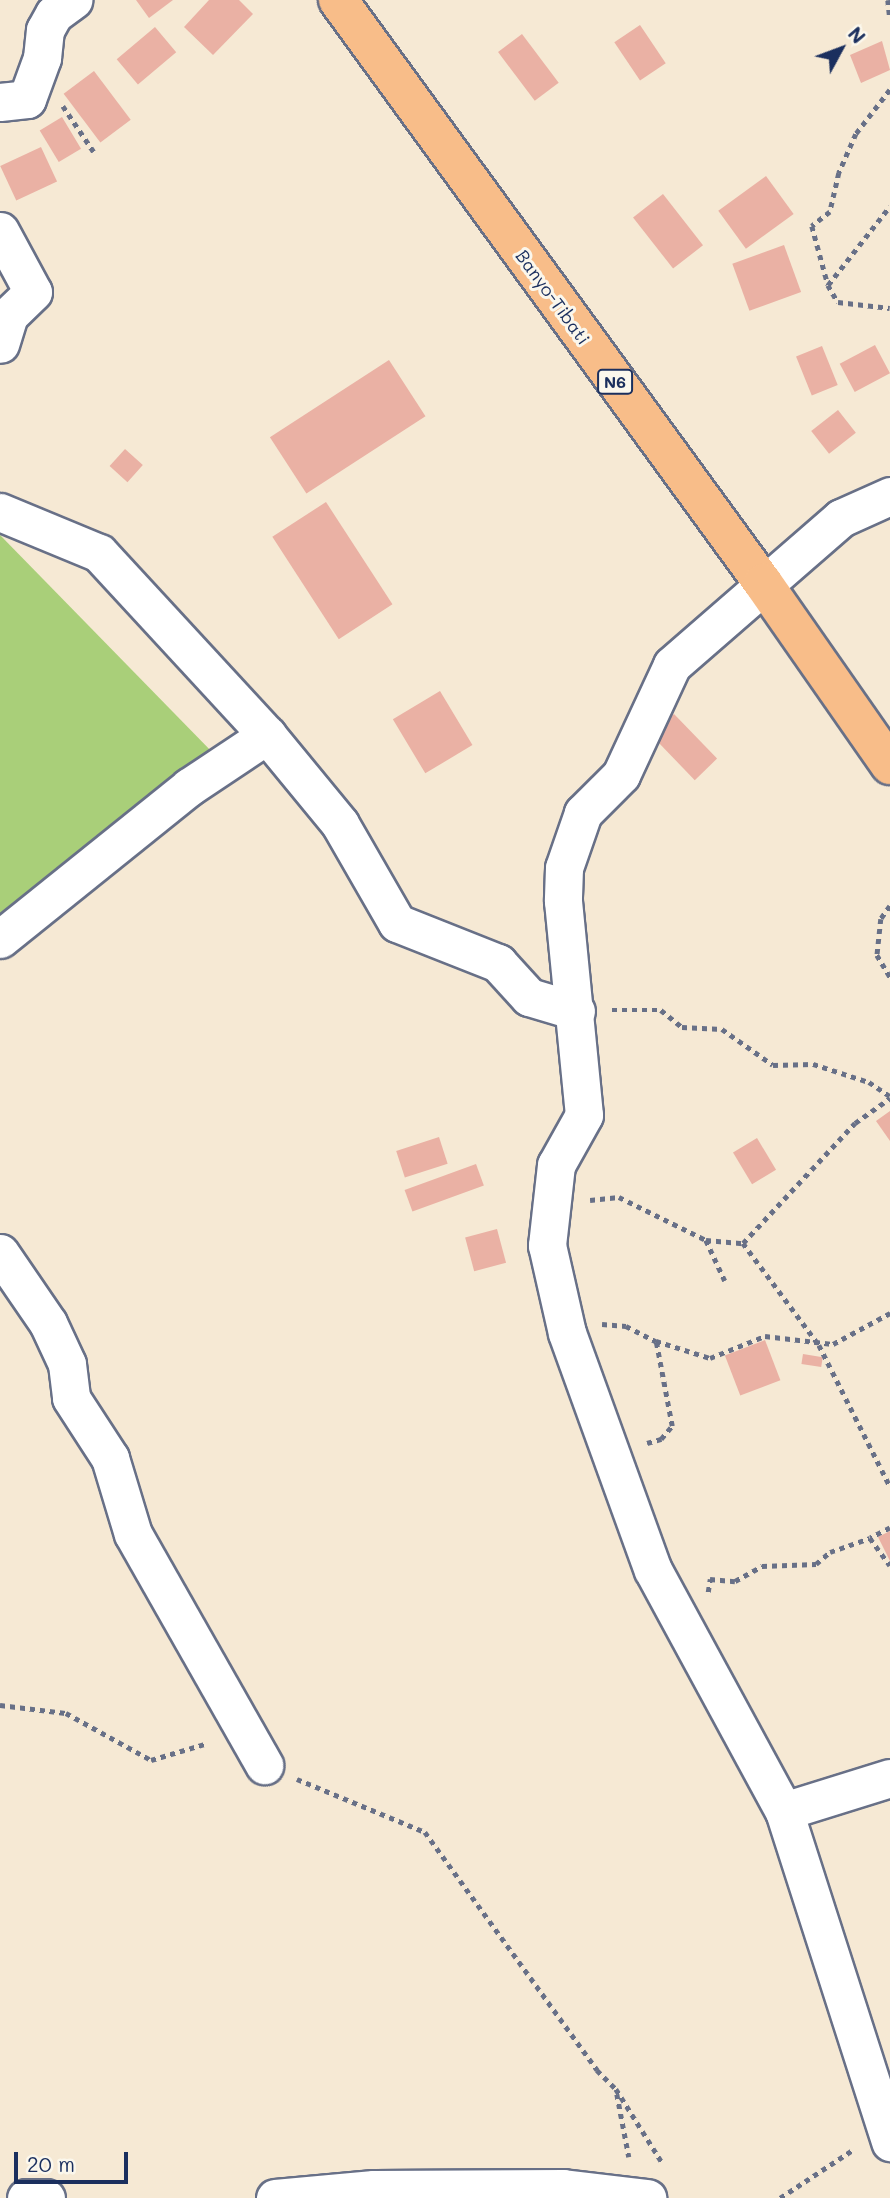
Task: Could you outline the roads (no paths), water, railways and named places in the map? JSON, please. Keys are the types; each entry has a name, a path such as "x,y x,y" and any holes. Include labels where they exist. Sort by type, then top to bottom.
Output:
{"highway":[{"name":"Banyo-Tibati","path":"338,0 763,583 890,765"}],"street":[{"path":"0,102 27,99 42,58 45,30 54,14 74,0"},
{"path":"0,232 33,292 9,315 0,344"},
{"path":"889,2135 784,1811 653,1570 567,1333 547,1245 556,1165 584,1115 576,1011 563,901 564,868 583,813 621,775 672,665 763,583 841,518 890,496"},
{"path":"0,512 99,553 267,735 340,824 397,923 498,963 529,997 576,1011"},
{"path":"0,939 189,787 267,735"},
{"path":"0,1252 53,1334 67,1364 71,1398 110,1458 133,1534 264,1765"},
{"path":"784,1811 890,1778"},
{"path":"275,2198 388,2188 651,2190"},
{"path":"26,2198 46,2198"}]}
